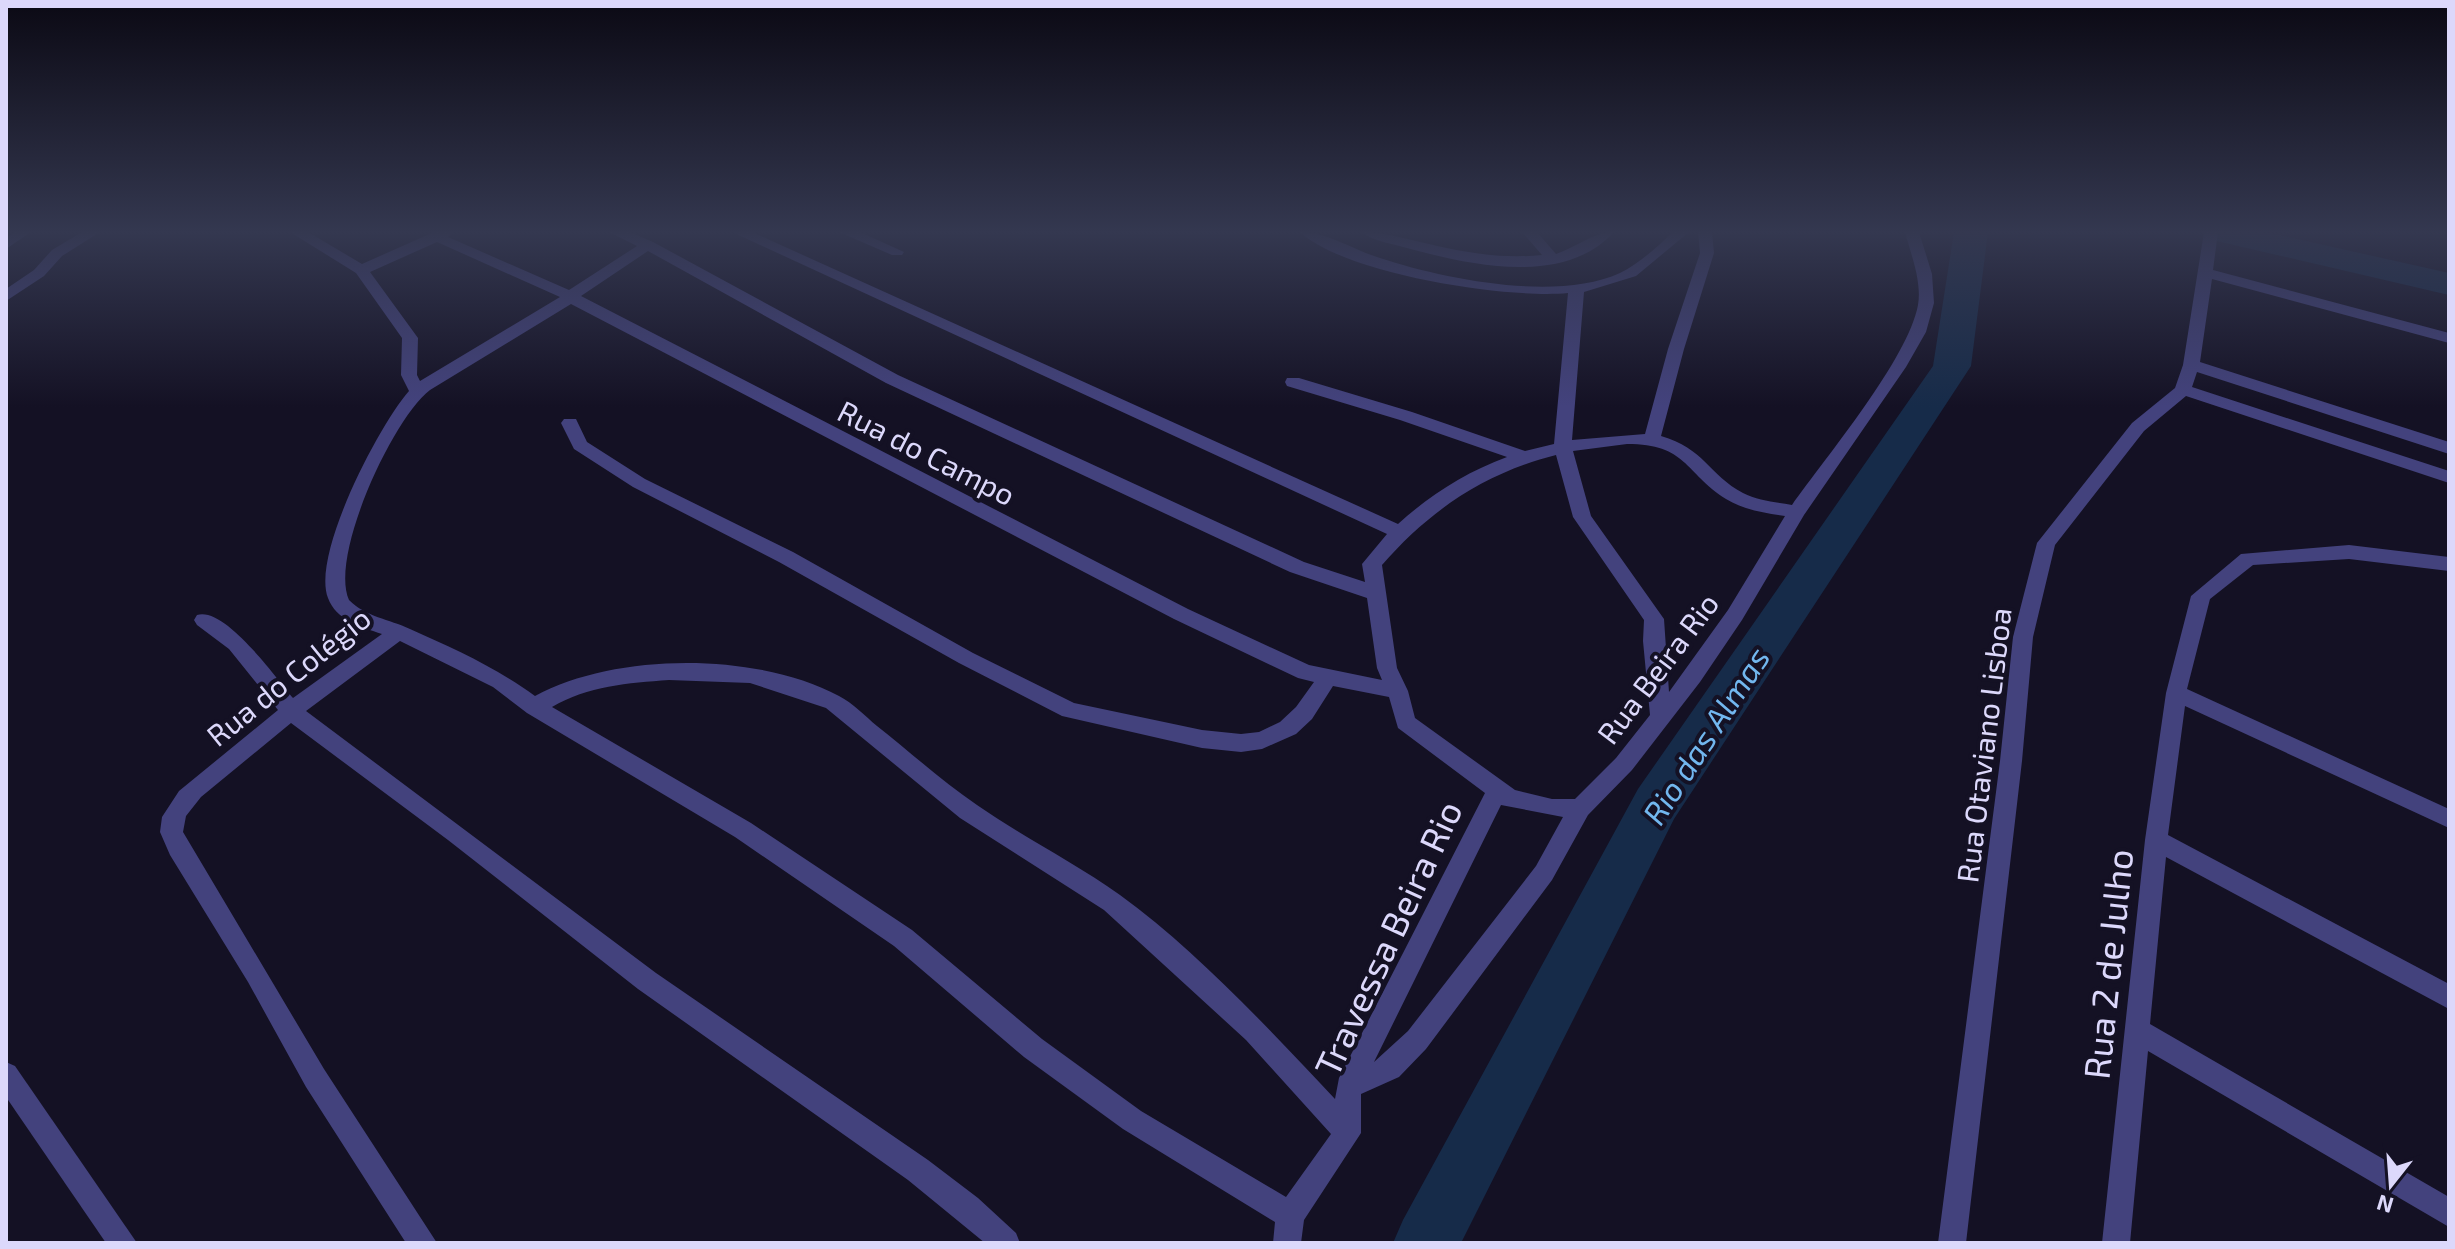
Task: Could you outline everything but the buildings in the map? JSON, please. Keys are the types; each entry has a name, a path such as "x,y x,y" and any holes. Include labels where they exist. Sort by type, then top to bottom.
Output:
{"street":[{"path":"376,290 410,338 409,375 417,391"},
{"name":"Rua do Campo","path":"557,290 1167,607 1305,672 1398,691"},
{"name":"Rua do Colégio","path":"399,632 352,615 336,595 335,576 340,549 360,490 383,441 417,391 578,290"},
{"path":"730,290 892,379 1297,567 1375,593"},
{"path":"869,290 1315,491 1398,532"},
{"path":"1576,290 1563,446 1586,524 1654,619 1653,641 1661,716"},
{"path":"1652,439 1695,290"},
{"name":"Rua Beira Rio","path":"1348,1087 1390,1068 1417,1040 1544,873 1580,808 1624,764 1735,615 1797,512 1898,367 1918,332 1926,303 1925,290"},
{"path":"2201,290 2191,365 2183,390 2449,477"},
{"path":"2284,290 2449,338"},
{"path":"2191,365 2449,448"},
{"path":"1293,382 1406,416 1521,456"},
{"name":"Rua Otaviano Lisboa","path":"1952,1243 2023,637 2046,543 2138,427 2183,390"},
{"path":"570,423 580,445 639,483 786,557 966,658 1069,710 1202,739 1241,743 1262,740 1288,728 1328,677"},
{"path":"1580,808 1531,804 1497,791 1406,722 1398,691 1387,668 1372,564 1398,532 1454,488 1521,456 1563,446 1619,439 1652,439 1682,448 1719,485 1753,507 1797,512"},
{"name":"Rua 2 de Julho","path":"2116,1243 2156,840 2176,693 2201,596 2248,559 2349,552 2449,564"},
{"path":"204,620 236,644 291,711 456,833 647,981 918,1170 968,1208 1006,1243"},
{"path":"399,632 500,681 534,707 743,830 903,938 1033,1048 1132,1120 1290,1215"},
{"name":"Rua do Colégio","path":"399,632 291,711 180,804 172,819 170,835 257,974 315,1078 423,1243"},
{"path":"534,707 568,688 620,676 669,672 750,675 783,683 833,702 968,811 1112,903 1255,1032 1348,1133 1290,1215 1287,1243"},
{"path":"2176,693 2449,819"},
{"name":"Travessa Beira Rio","path":"1348,1133 1348,1087 1497,791"},
{"path":"2156,840 2449,997"},
{"path":"2135,1029 2449,1213"},
{"path":"6,1075 123,1243"}],"waterway":[{"name":"Rio das Almas","path":"1426,1243 1656,804 1952,366 1963,290"}]}
